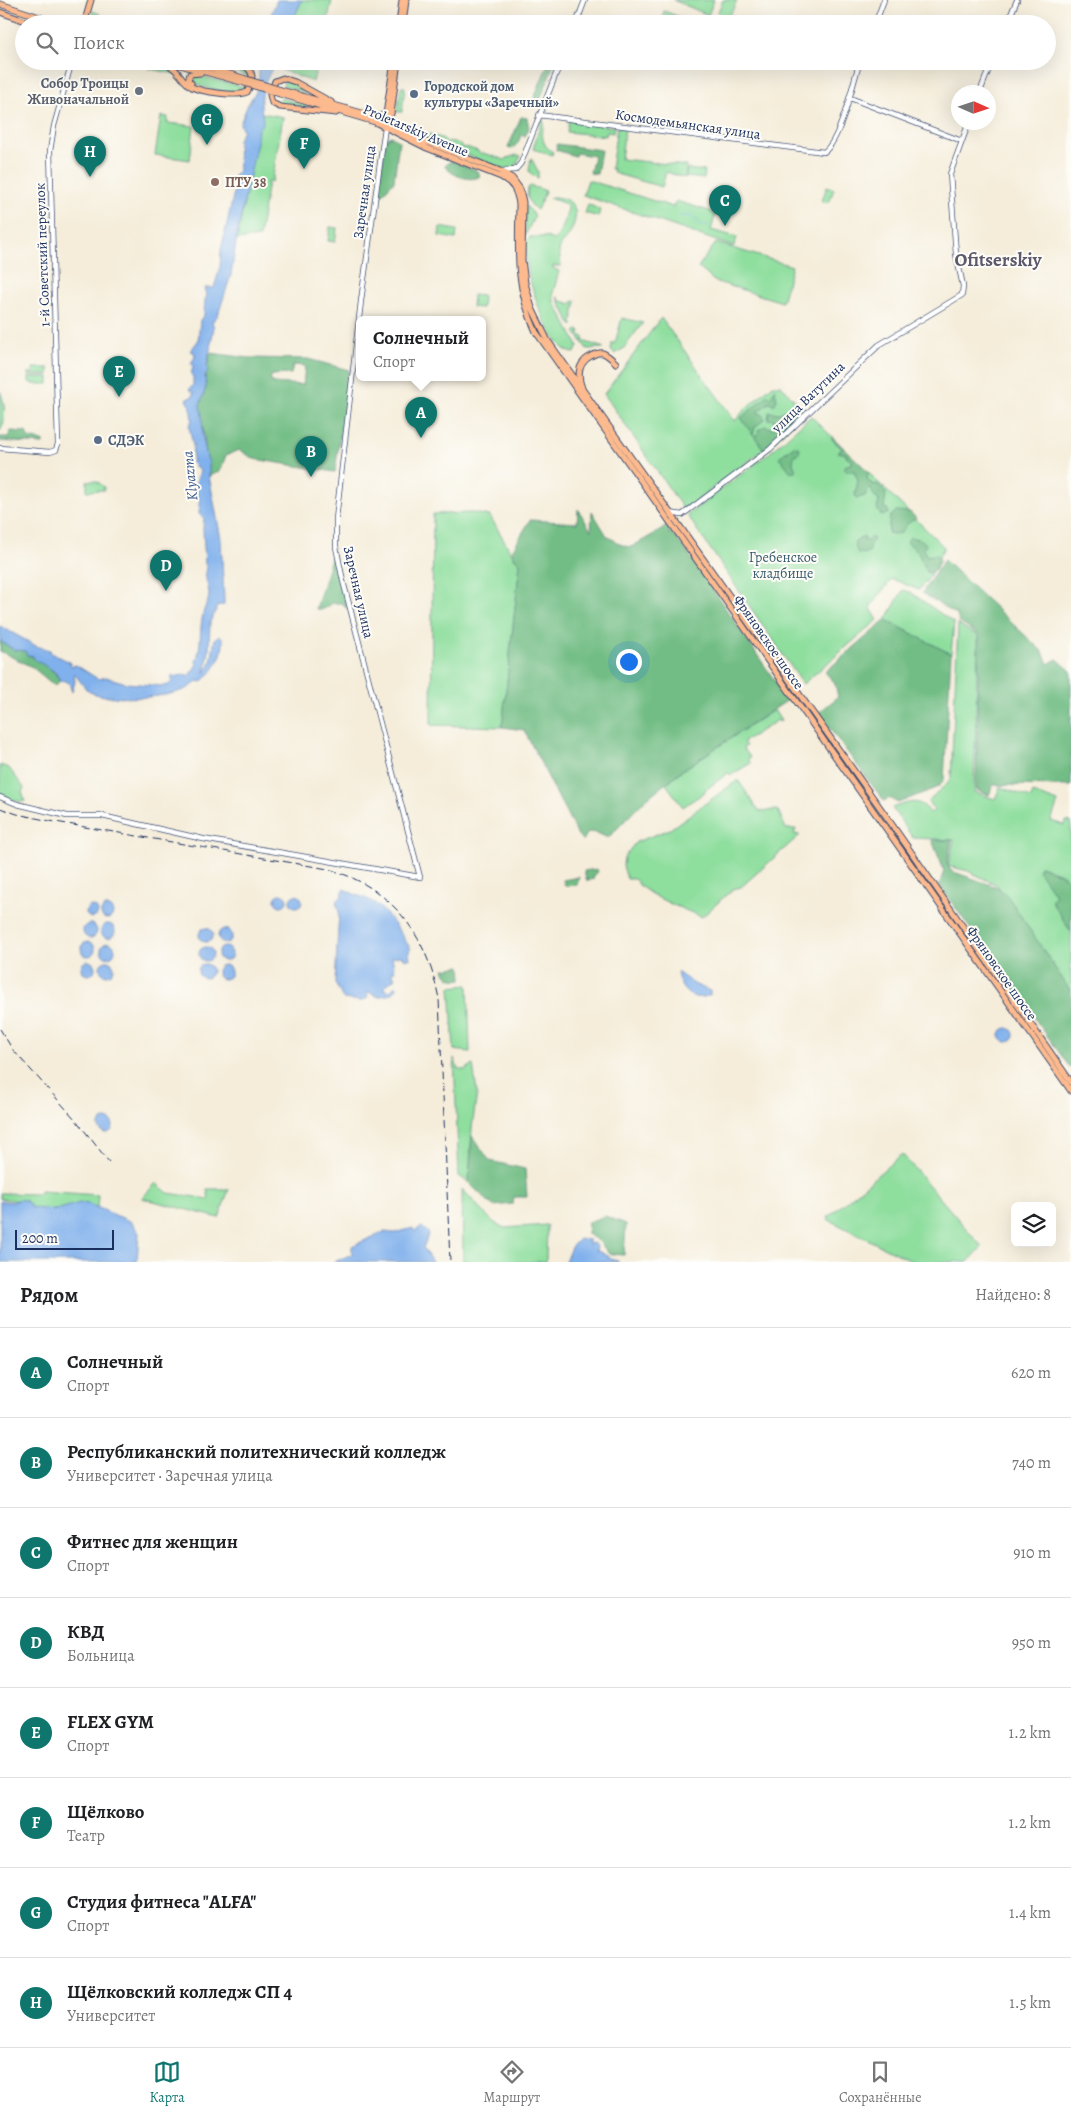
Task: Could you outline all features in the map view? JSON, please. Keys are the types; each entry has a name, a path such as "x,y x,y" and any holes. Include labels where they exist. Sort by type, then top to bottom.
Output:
{"main road":[{"path":"86,15 90,0"},
{"path":"402,15 404,0"},
{"path":"0,4 31,15"},
{"path":"0,12 15,17"},
{"path":"177,70 190,86 237,95 247,92 252,78 251,70"},
{"name":"Proletarskiy Avenue","path":"201,70 347,111 500,171 516,182 523,202"},
{"name":"Proletarskiy Avenue","path":"212,70 234,78"},
{"path":"218,70 234,78"},
{"path":"376,117 386,114 394,70"},
{"path":"386,125 391,114 395,70"},
{"path":"200,89 188,80 192,73 234,78"},
{"path":"285,78 347,111 280,107 272,103 270,95 275,81 285,78"},
{"name":"Proletarskiy Avenue","path":"347,111 376,117 386,125 427,148 501,177 511,183"},
{"name":"Фряновское шоссе","path":"511,183 518,195 519,204 518,275 524,303 536,332 1071,1091"},
{"name":"Фряновское шоссе","path":"523,202 522,260 525,283 532,308 548,342 902,840 1071,1082"},
{"path":"588,399 580,380 579,370 583,362 600,353 608,356 616,363"}],"street":[{"path":"579,15 585,0"},
{"path":"878,15 884,0"},
{"path":"1011,15 1017,0"},
{"name":"1-й Советский переулок","path":"0,450 50,452 56,450 58,444 58,384 50,151 54,126 70,70"},
{"path":"500,171 514,170 524,157 557,70"},
{"path":"858,70 850,98 962,141 966,130"},
{"path":"983,85 989,70"},
{"name":"Космодемьянская улица","path":"539,115 812,152 824,152 830,146 850,98"},
{"name":"Заречная улица","path":"359,316 386,125"},
{"name":"улица Ватутина","path":"682,515 770,448 879,345 960,297 964,292 956,254 950,183 952,168 962,141"},
{"name":"Заречная улица","path":"0,797 12,803 68,816 102,816 203,839 420,877 343,581 335,536 356,343"},
{"path":"668,512 674,515 682,515 678,525"}],"green space":[{"path":"302,0 332,0 329,15 295,15"},
{"path":"673,0 714,0 708,15"},
{"path":"723,0 737,0 728,15 721,15 718,12"},
{"path":"93,11 100,14 100,15 92,15"},
{"path":"664,11 675,15 663,15"},
{"path":"156,70 173,70 178,74"},
{"path":"231,70 247,70 250,77"},
{"path":"282,70 316,70 313,82"},
{"path":"545,70 552,70 537,108 531,106"},
{"path":"194,76 246,87 245,90 240,91 210,89 192,82"},
{"path":"285,80 289,81 316,96 283,86"},
{"path":"401,87 405,87 402,112 397,112"},
{"path":"281,98 317,109 278,104"},
{"path":"261,113 283,117 272,182 268,182 259,237 237,240"},
{"path":"161,116 168,117 167,123 194,126 190,160 155,155"},
{"path":"521,117 527,118 529,128 525,136 521,135 518,143 512,149 508,148"},
{"path":"542,119 544,121 544,142 553,152 552,155 533,149"},
{"path":"569,120 614,127 613,133 607,132 606,136 567,132"},
{"path":"617,127 625,128 621,159 686,166 685,178 666,172 662,187 613,173 614,169 611,169"},
{"path":"429,134 444,139 446,143 449,141 461,145 463,148 466,147 478,151 480,154 483,153 505,160 517,155 521,156 515,167 504,169 427,139"},
{"path":"391,136 399,141 394,181 378,199 385,141"},
{"path":"557,144 601,150 597,174 590,173 594,156 576,153 575,156 556,150"},
{"path":"531,158 538,171 538,178 529,171"},
{"path":"451,161 478,171 480,176 472,179 456,175 447,169 445,165"},
{"path":"687,169 705,171 704,179 686,177"},
{"path":"588,180 673,207 676,201 716,213 711,230 737,237 734,247 583,195"},
{"path":"530,186 545,192 537,210 530,203 527,195"},
{"path":"827,186 834,189 829,203 822,201"},
{"path":"549,198 563,198 570,202 574,207 575,213 573,228 564,242 562,242 559,250 561,266 553,266 553,268 559,271 553,293 554,301 578,346 575,353 567,351 552,334 545,322 529,276 525,244 530,237 546,237 554,240 563,226 568,209 566,204"},
{"path":"588,204 600,210 598,217 585,213"},
{"path":"526,206 535,215 525,236"},
{"path":"330,227 337,228 335,242 328,241"},
{"path":"440,227 457,230 456,239 439,236"},
{"path":"716,243 792,266 782,302 714,281 698,267"},
{"path":"473,295 483,296 482,308 472,307"},
{"path":"557,297 559,300 571,304 576,301 572,323 574,325 571,325"},
{"path":"622,318 643,323 623,349 614,354 611,350 612,343 615,343"},
{"path":"661,318 735,421 747,407 773,385 781,385 805,412 758,454 684,510 604,394"},
{"path":"577,330 580,331 579,335 584,337 583,341 604,348 587,349 575,332"},
{"path":"210,353 250,358 308,359 349,370 335,472 254,459 240,450 226,455 221,470 209,476 200,405 206,387 205,376","holes":["293,365 305,366 303,385 273,383 270,379 272,375 291,374"]},
{"path":"33,368 49,368 49,375 29,375 28,373 33,373"},
{"path":"29,377 49,377 49,384 33,384 33,382 29,382"},
{"path":"775,389 777,400 774,405 770,402 757,412 762,414 765,419 755,427 753,435 741,418 768,395 771,397"},
{"path":"0,391 3,400 4,423 0,431"},
{"path":"789,408 791,425 765,451 754,436 759,433 758,430 765,426 774,429 778,426 774,420 768,419 769,412 780,413"},
{"name":"Гребенское кладбище","path":"811,416 944,547 928,579 919,590 892,579 870,607 878,620 803,684 687,515 768,454"},
{"path":"11,431 26,432 28,438 43,441 43,444 0,441 0,437 8,437"},
{"path":"832,437 869,472 867,476 868,481 874,485 878,484 886,493 884,509 887,509 889,513 882,516 877,509 879,501 871,488 868,489 865,496 857,498 855,495 858,480 854,471 846,471 844,468 846,465 852,464 852,461 846,457 846,454 838,452 842,449"},
{"path":"794,446 800,448 799,453 794,455 793,463 796,471 791,472 779,457"},
{"path":"87,481 97,481 104,487 104,490 87,491"},
{"path":"578,509 591,531 592,511 607,536 624,546 631,547 663,529 667,523 671,530 668,534 672,533 685,549 788,700 681,771 646,799 608,838 597,833 588,832 583,841 577,834 524,730 502,727 520,563 515,559 512,551 530,520 577,523"},
{"path":"896,511 910,512 916,518 907,524 901,533 888,533 890,517"},
{"path":"473,513 490,516 515,559 520,563 502,727 431,725 433,514"},
{"path":"863,536 865,537 864,540 868,541 871,537 874,539 869,546 870,550 868,553 858,554 854,543"},
{"path":"910,537 922,540 926,544 923,549 927,556 936,554 940,560 934,571 927,573 918,552 907,542"},
{"path":"332,555 334,555 347,609 342,603 333,603 324,609 316,609"},
{"path":"944,560 1043,652 1048,664 1057,659 1071,671 1071,786 993,785 989,795 976,790 979,635 959,622 957,615 922,593"},
{"path":"903,590 910,592 954,623 951,654 886,620"},
{"path":"886,620 951,654 944,780 938,787 898,803 889,798 884,801 818,713 838,697 835,683 825,672"},
{"path":"958,624 978,636 974,792 995,799 1000,787 1031,798 1033,793 1058,802 1051,821 1064,825 1066,821 1071,822 1071,883 1063,875 1040,866 1056,896 1051,901 1071,932 1071,993 997,885 968,871 948,866 954,840 913,838 892,808 913,802 922,805 931,813 934,810 928,802 951,779"},
{"path":"0,641 14,650 25,651 27,655 41,661 60,681 55,686 32,667 0,651"},
{"path":"774,710 781,721 779,722 778,720 743,742 746,746 743,748 750,757 748,760 751,763 731,775 728,773 683,807 666,784 681,771"},
{"path":"0,765 9,768 24,788 22,792 25,801 9,799 0,793"},
{"path":"738,780 759,811 778,810 786,829 796,829 794,834 800,835 741,887 733,889 702,917 655,896 639,885 635,879 627,879 623,866 624,857 636,842 670,829"},
{"path":"932,840 952,840 947,863 951,871 997,887 1007,895 1071,992 1071,1069 939,885 944,871"},
{"path":"1040,866 1063,875 1071,883 1071,932 1051,900 1056,896 1038,870"},
{"path":"597,869 598,872 593,877 594,879 587,881 584,871"},
{"path":"579,877 577,885 565,886 563,880"},
{"path":"461,966 462,979 456,980 451,978 444,969"},
{"path":"468,985 470,1052 454,1050 450,987"},
{"path":"454,1058 458,1069 464,1070 473,1065 477,1093 472,1128 469,1183 459,1176"},
{"path":"472,1136 490,1161 525,1169 527,1197 514,1197 513,1204 493,1206 469,1183"},
{"path":"902,1154 982,1247 968,1262 913,1262 829,1220 828,1217"},
{"path":"156,1183 168,1193 209,1199 207,1189 229,1189 219,1218 142,1198"},
{"path":"462,1189 492,1221 504,1228 547,1225 546,1262 463,1262"},
{"path":"40,1191 98,1195 97,1209 81,1204 62,1209 47,1210 32,1208 26,1201 0,1199 0,1193 40,1194"},
{"path":"605,1216 626,1224 624,1255 609,1254 599,1241 587,1234 588,1222"}],"water":[{"path":"277,0 302,0 295,15 271,15"},
{"path":"259,70 272,70 262,93 263,124 257,132 257,142 238,230 231,275 218,315 212,322 214,327 207,366 208,372 205,376 206,387 200,405 203,438 209,462 209,476 221,539 224,600 224,605 218,606 210,622 209,650 205,673 211,662 215,638 219,636 223,638 222,651 215,667 202,682 197,681 190,687 177,692 127,698 97,695 88,691 74,673 75,682 72,692 69,683 64,680 61,682 55,672 34,659 33,656 27,655 25,651 14,650 0,641 0,626 36,646 50,650 51,653 70,662 71,666 76,665 98,679 106,677 126,683 163,686 169,685 172,681 172,675 175,677 189,675 197,664 202,620 209,595 205,564 204,518 199,514 200,501 196,495 196,482 200,471 192,463 193,445 189,426 192,420 187,399 193,396 193,392 189,390 193,385 191,374 193,366 191,363 195,357 194,352 190,351 198,341 200,320 204,315 207,295 205,288 214,288 220,267 221,250 236,183 234,176 239,170 238,140 243,130 240,124 248,104 257,90"},
{"path":"344,889 373,902 386,913 411,949 409,951 410,959 405,959 403,956 392,957 395,971 391,971 395,978 384,987 386,991 390,991 396,985 397,989 391,994 379,997 368,992 368,998 361,1001 343,999 335,983 339,911 336,902 341,897"},
{"path":"281,894 287,900 281,906 275,900"},
{"path":"296,895 302,901 296,907 290,901"},
{"path":"90,906 94,906 98,912 94,918 90,918 86,914 86,910"},
{"path":"105,907 109,907 113,913 109,919 105,919 101,915 101,911"},
{"path":"87,924 93,924 97,931 93,938 87,938 83,934 83,928"},
{"path":"105,924 111,924 115,931 111,938 105,938 101,934 101,928"},
{"path":"203,928 209,928 213,935 209,942 203,942 199,938 199,932"},
{"path":"222,929 228,929 232,936 228,943 222,943 218,939 218,933"},
{"path":"85,942 91,942 95,949 91,956 85,956 81,952 81,946"},
{"path":"105,943 111,943 115,950 111,957 105,957 101,953 101,947"},
{"path":"203,947 209,947 213,954 209,961 203,961 199,957 199,951"},
{"path":"222,947 228,947 232,954 228,961 222,961 218,957 218,951"},
{"path":"85,961 91,961 95,968 91,975 85,975 81,971 81,965"},
{"path":"104,961 110,961 114,968 110,975 104,975 100,971 100,965"},
{"path":"202,964 208,964 212,971 208,978 202,978 198,974 198,968"},
{"path":"221,965 227,965 231,972 227,979 221,979 217,975 217,969"},
{"path":"677,972 694,984 710,991 710,995 703,997 692,996 680,984"},
{"path":"1004,1028 1010,1028 1014,1035 1010,1042 1004,1042 1000,1038 1000,1032"},
{"path":"103,1119 109,1119 113,1126 109,1133 103,1133 99,1129 99,1123"},
{"path":"20,1199 26,1201 32,1208 56,1210 80,1203 89,1204 132,1222 139,1233 137,1262 0,1262 0,1201 13,1202"},
{"path":"422,1227 429,1233 423,1248 432,1262 334,1262 352,1254 352,1246 384,1232 395,1233 413,1228 414,1231"},
{"path":"579,1239 589,1240 589,1244 594,1243 597,1246 596,1250 619,1262 565,1262 571,1247"}],"waterway":[{"path":"680,216 691,216 701,225 708,225"}],"railway":[{"path":"0,808 17,814 50,821 328,869 351,877 371,888 388,901 403,917 426,954 439,999 450,1262"},
{"path":"0,1029 13,1050 76,1120 109,1162"}],"place":[{"name":"Собор Троицы Живоначальной","path":"139,91"},
{"name":"Городской дом культуры «Заречный»","path":"414,94"},
{"name":"Студия фитнеса \"ALFA\"","path":"207,145"},
{"name":"Щёлково","path":"304,169"},
{"name":"Щёлковский колледж СП 4","path":"90,177"},
{"name":"ПТУ 38","path":"215,182"},
{"name":"Фитнес для женщин","path":"725,226"},
{"name":"FLEX GYM","path":"119,397"},
{"name":"Солнечный","path":"421,438"},
{"name":"СДЭК","path":"98,440"},
{"name":"Республиканский политехнический колледж","path":"311,477"},
{"name":"КВД","path":"166,591"}],"district":[{"name":"Ofitserskiy","path":"998,259"}],"water label":[{"name":"Klyazma","path":"190,476"}]}
